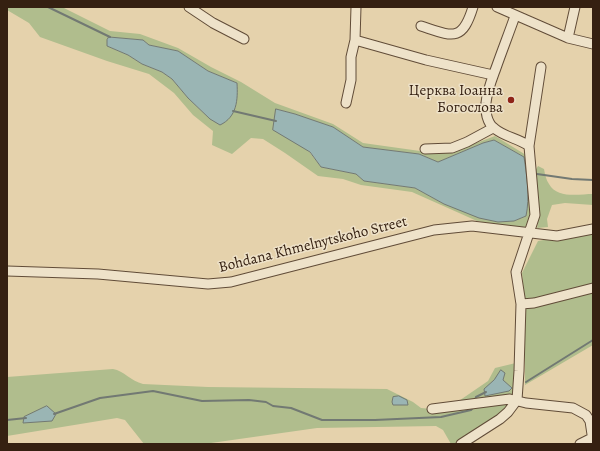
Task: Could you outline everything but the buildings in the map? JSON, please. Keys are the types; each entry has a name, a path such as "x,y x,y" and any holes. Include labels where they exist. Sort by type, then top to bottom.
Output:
{"street":[{"path":"189,7 213,23 244,39"},
{"path":"346,103 351,80 351,57 355,40 356,7"},
{"path":"421,26 450,34 458,33 464,29 473,7"},
{"path":"497,7 568,38 593,44"},
{"path":"568,38 575,7"},
{"path":"515,16 494,75 486,102 486,112 488,121 493,128 521,140 529,146"},
{"path":"355,40 426,60 494,75"},
{"path":"461,444 500,419 508,412 517,400 520,371 521,304 516,272 535,216 529,146 541,67"},
{"path":"425,149 452,148 468,142 493,128"},
{"name":"Bohdana Khmelnytskoho Street","path":"7,271 98,274 208,284 231,282 434,230 472,226 557,236 593,229"},
{"path":"521,304 534,303 593,288"},
{"path":"432,409 476,402 510,399 526,403 573,408 586,415 590,421 593,440 580,444"}],"green space":[{"path":"7,7 62,7 110,31 140,34 178,48 241,82 275,103 333,124 363,143 420,151 452,152 495,136 526,155 531,215 528,225 521,229 477,221 412,192 361,185 343,179 318,176 263,139 251,138 232,154 212,145 213,131 193,115 174,93 149,74 40,37 29,23 7,10","holes":["109,37 143,40 149,45 178,51 208,71 237,83 210,119 188,98 172,79 162,72 142,64 128,55 107,46","276,109 333,127 363,147 419,154 438,162 483,143 494,140 524,157 528,194 526,216 514,221 498,222 444,204 415,188 364,181 356,174 321,167"]},
{"path":"538,166 544,169 547,181 557,192 569,195 593,194 593,205 565,203 552,205 547,219 548,227 537,228 539,216 535,171"},
{"path":"593,231 593,345 525,385 525,304 522,273 538,241"},
{"path":"520,362 517,400 461,444 451,444 443,430 436,426 317,428 204,444 144,444 125,420 117,418 7,436 7,377 113,369 143,384 208,387 387,389 413,402 421,408 432,409 450,407 488,381 495,368"}],"water":[{"path":"109,37 143,40 149,45 178,51 208,71 237,83 237,102 233,113 226,122 220,125 210,119 188,98 172,79 162,72 142,64 128,55 107,46 107,40"},
{"path":"276,109 333,127 363,147 419,154 438,162 483,143 494,140 524,157 528,194 526,216 514,221 498,222 479,218 444,204 415,188 364,181 356,174 321,167 310,152 273,130"},
{"path":"501,370 505,373 503,380 512,388 509,391 485,396 484,389 494,380"},
{"path":"399,396 407,400 408,405 393,405 393,397"},
{"path":"47,406 56,414 52,421 23,423 24,417"}],"waterway":[{"path":"48,7 110,37"},
{"path":"233,111 276,121"},
{"path":"537,174 572,179 593,180"},
{"path":"526,382 593,340"},
{"path":"54,414 100,398 153,391 202,401 249,400 266,402 273,406 291,408 322,420 375,420 441,417 471,410 474,407"},
{"path":"475,401 476,397 486,392"},
{"path":"7,420 26,418"}],"place":[{"name":"Церква Іоанна Богослова","path":"511,100"}]}
